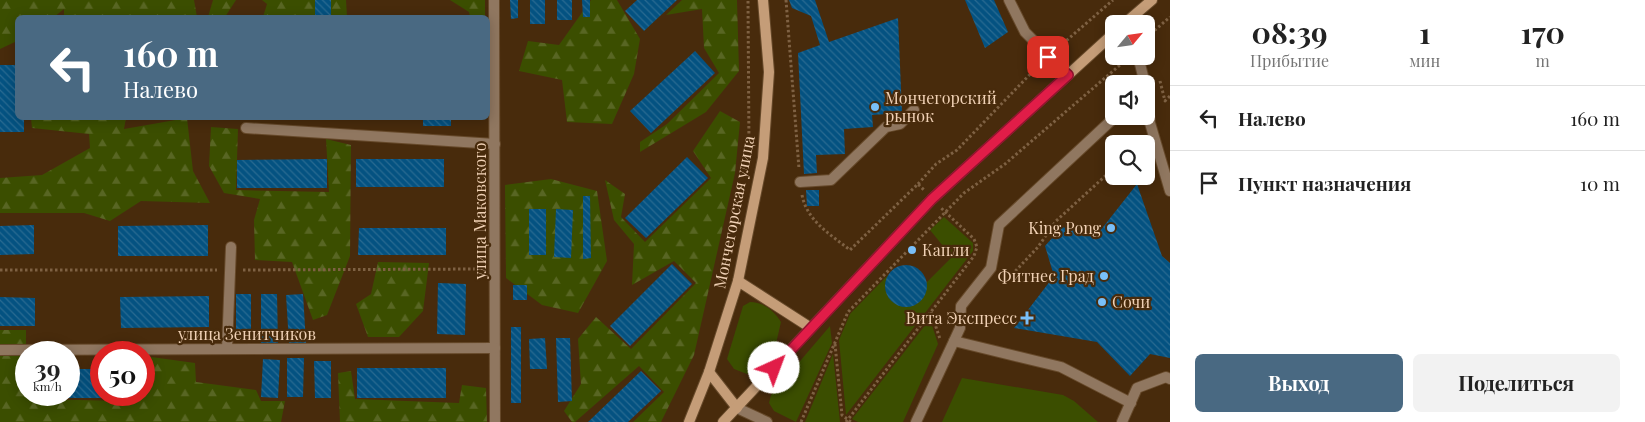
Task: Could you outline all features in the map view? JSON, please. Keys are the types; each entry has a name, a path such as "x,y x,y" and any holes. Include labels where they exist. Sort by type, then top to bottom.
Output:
{"main road":[{"name":"Мончегорская улица","path":"689,422 710,372 738,282 763,158 769,72 763,0"},
{"path":"1135,15 1152,0"},
{"path":"723,422 932,199 1105,41"},
{"path":"738,282 811,328"},
{"path":"710,372 737,408"}],"street":[{"name":"улица Маковского","path":"494,0 495,422"},
{"path":"1009,0 1025,32 1068,75"},
{"path":"800,182 831,180 886,127 900,124 914,110"},
{"path":"916,422 960,328 961,306 991,268 999,225 1106,125"},
{"path":"1151,125 1170,191"},
{"path":"246,128 495,144"},
{"path":"227,349 231,248"},
{"path":"954,341 1061,367 1130,403"},
{"name":"улица Зенитчиков","path":"0,350 495,348"},
{"path":"1122,422 1137,388 1166,377 1170,379"},
{"path":"737,408 767,422"}],"path":[{"path":"748,0 748,159"},
{"path":"786,0 800,182 805,208 815,222 850,250 936,164 957,150 1048,57 1113,0"},
{"path":"1155,29 1170,16"},
{"path":"801,422 848,312 964,193 1005,164 1120,65"},
{"path":"1165,101 1170,96"},
{"path":"1006,280 1038,247 1056,221 1105,176"},
{"path":"835,342 842,415 848,421 974,256 977,247 974,239 918,184"},
{"path":"720,290 732,234"},
{"path":"0,270 495,268"}],"green space":[{"path":"0,0 194,0 197,15 64,15 64,9 56,15 15,15 15,42 0,49"},
{"path":"213,0 236,0 226,15 209,15"},
{"path":"262,0 346,0 347,15 264,15 267,4"},
{"path":"450,0 485,0 485,15 470,15 469,12"},
{"path":"591,0 617,0 640,39 634,74 612,124 567,122 562,80 519,71 528,41 559,45"},
{"path":"682,0 737,0 739,71 706,112 640,152 640,142 667,124 719,73 704,48 702,9 666,15"},
{"path":"720,111 740,122 735,173 694,355 661,422 633,422 664,392 639,366 575,422 572,422 564,411 581,384 578,339 596,317 631,349 696,283 674,261 632,285 634,244 614,220 605,180 625,194 621,217 645,242 711,178 693,151"},
{"path":"31,120 126,120 124,129 176,120 187,120 193,171 210,203 141,201 110,221 84,213 0,213 0,178 42,175 90,148 89,134 32,128"},
{"path":"211,127 238,129 236,190 329,192 326,139 351,145 350,256 327,315 313,320 292,262 255,260 254,220 260,199 224,193 209,166"},
{"path":"551,179 597,191 607,261 578,313 542,305 506,278 505,185"},
{"path":"944,217 973,243 973,251 846,415 839,340 850,314 888,275 885,286 890,299 905,307 918,303 926,290 926,283 952,257 930,230"},
{"path":"378,262 429,263 423,311 399,337 368,337 356,304 371,294"},
{"path":"750,302 755,302 768,308 781,322 775,348 747,374 734,369 727,359 743,306"},
{"path":"930,319 938,344 903,422 858,422 852,419"},
{"path":"830,326 832,343 796,422 774,411 769,403 771,395"},
{"path":"0,330 26,330 26,341 15,341 15,406 80,406 80,400 90,400 90,406 155,406 155,358 195,363 196,382 256,390 261,401 285,401 281,422 0,422"},
{"path":"833,354 840,422 805,422"},
{"path":"351,371 355,399 459,403 462,385 486,388 487,422 340,422 338,373"},
{"path":"962,378 1063,395 1074,401 1098,422 942,422"}],"building":[{"path":"315,0 331,0 331,15 315,15"},
{"path":"510,0 518,0 518,18 511,19"},
{"path":"530,0 545,0 545,24 530,24"},
{"path":"557,0 572,0 572,20 557,20"},
{"path":"582,0 590,0 590,17 583,17"},
{"path":"637,0 677,0 644,31 625,11"},
{"path":"789,0 815,0 829,42 898,18 902,113 872,115 873,127 844,129 845,154 816,155 817,173 804,174 798,53 820,45 811,16 792,8"},
{"path":"965,0 994,0 1008,32 985,48"},
{"path":"695,51 715,73 651,133 630,111"},
{"path":"0,65 15,65 15,120 24,120 24,132 0,132"},
{"path":"423,120 451,120 451,126 423,126"},
{"path":"687,157 708,178 646,238 625,218"},
{"path":"327,159 327,188 237,188 237,160"},
{"path":"356,159 444,159 444,187 356,187"},
{"name":"Сочи","path":"1137,185 1162,256 1170,263 1170,358 1150,354 1130,376 1097,342 1014,328 1054,276 1045,246 1062,227 1096,236"},
{"path":"806,190 819,190 819,206 807,206"},
{"path":"583,196 590,196 591,258 583,259"},
{"path":"529,209 546,209 546,255 529,255"},
{"path":"556,209 573,210 571,258 554,257"},
{"path":"34,225 34,254 0,255 0,226"},
{"path":"208,225 208,256 118,256 118,226"},
{"path":"359,228 446,228 446,255 358,255"},
{"path":"672,264 692,284 630,346 610,326"},
{"path":"906,265 921,271 927,286 921,301 906,307 891,301 885,286 891,271"},
{"path":"438,283 466,284 465,335 437,334"},
{"path":"513,285 527,285 527,300 513,300"},
{"path":"236,294 251,294 251,341 236,341"},
{"path":"261,294 277,294 278,343 261,343"},
{"path":"303,294 306,343 289,343 286,295"},
{"path":"209,296 209,327 121,328 120,297"},
{"path":"0,297 35,298 35,326 0,326"},
{"path":"511,327 521,327 521,403 511,403"},
{"path":"545,338 547,369 530,369 529,339"},
{"path":"556,338 570,338 572,401 558,402"},
{"path":"287,358 304,358 303,397 287,397"},
{"path":"263,359 280,360 278,398 261,397"},
{"path":"314,361 331,361 331,398 315,398"},
{"path":"357,368 446,368 446,398 357,398"},
{"path":"80,369 90,369 90,398 80,398"},
{"path":"641,371 661,391 628,422 588,422"}],"place":[{"name":"Мончегорский рынок","path":"875,107"},
{"name":"King Pong","path":"1111,228"},
{"name":"Капли","path":"912,250"},
{"name":"Фитнес Град","path":"1104,276"},
{"name":"Сочи","path":"1102,302"},
{"name":"Вита Экспресс","path":"1027,318"}],"route":[{"path":"774,368 932,199 1068,75 1048,57"}]}
